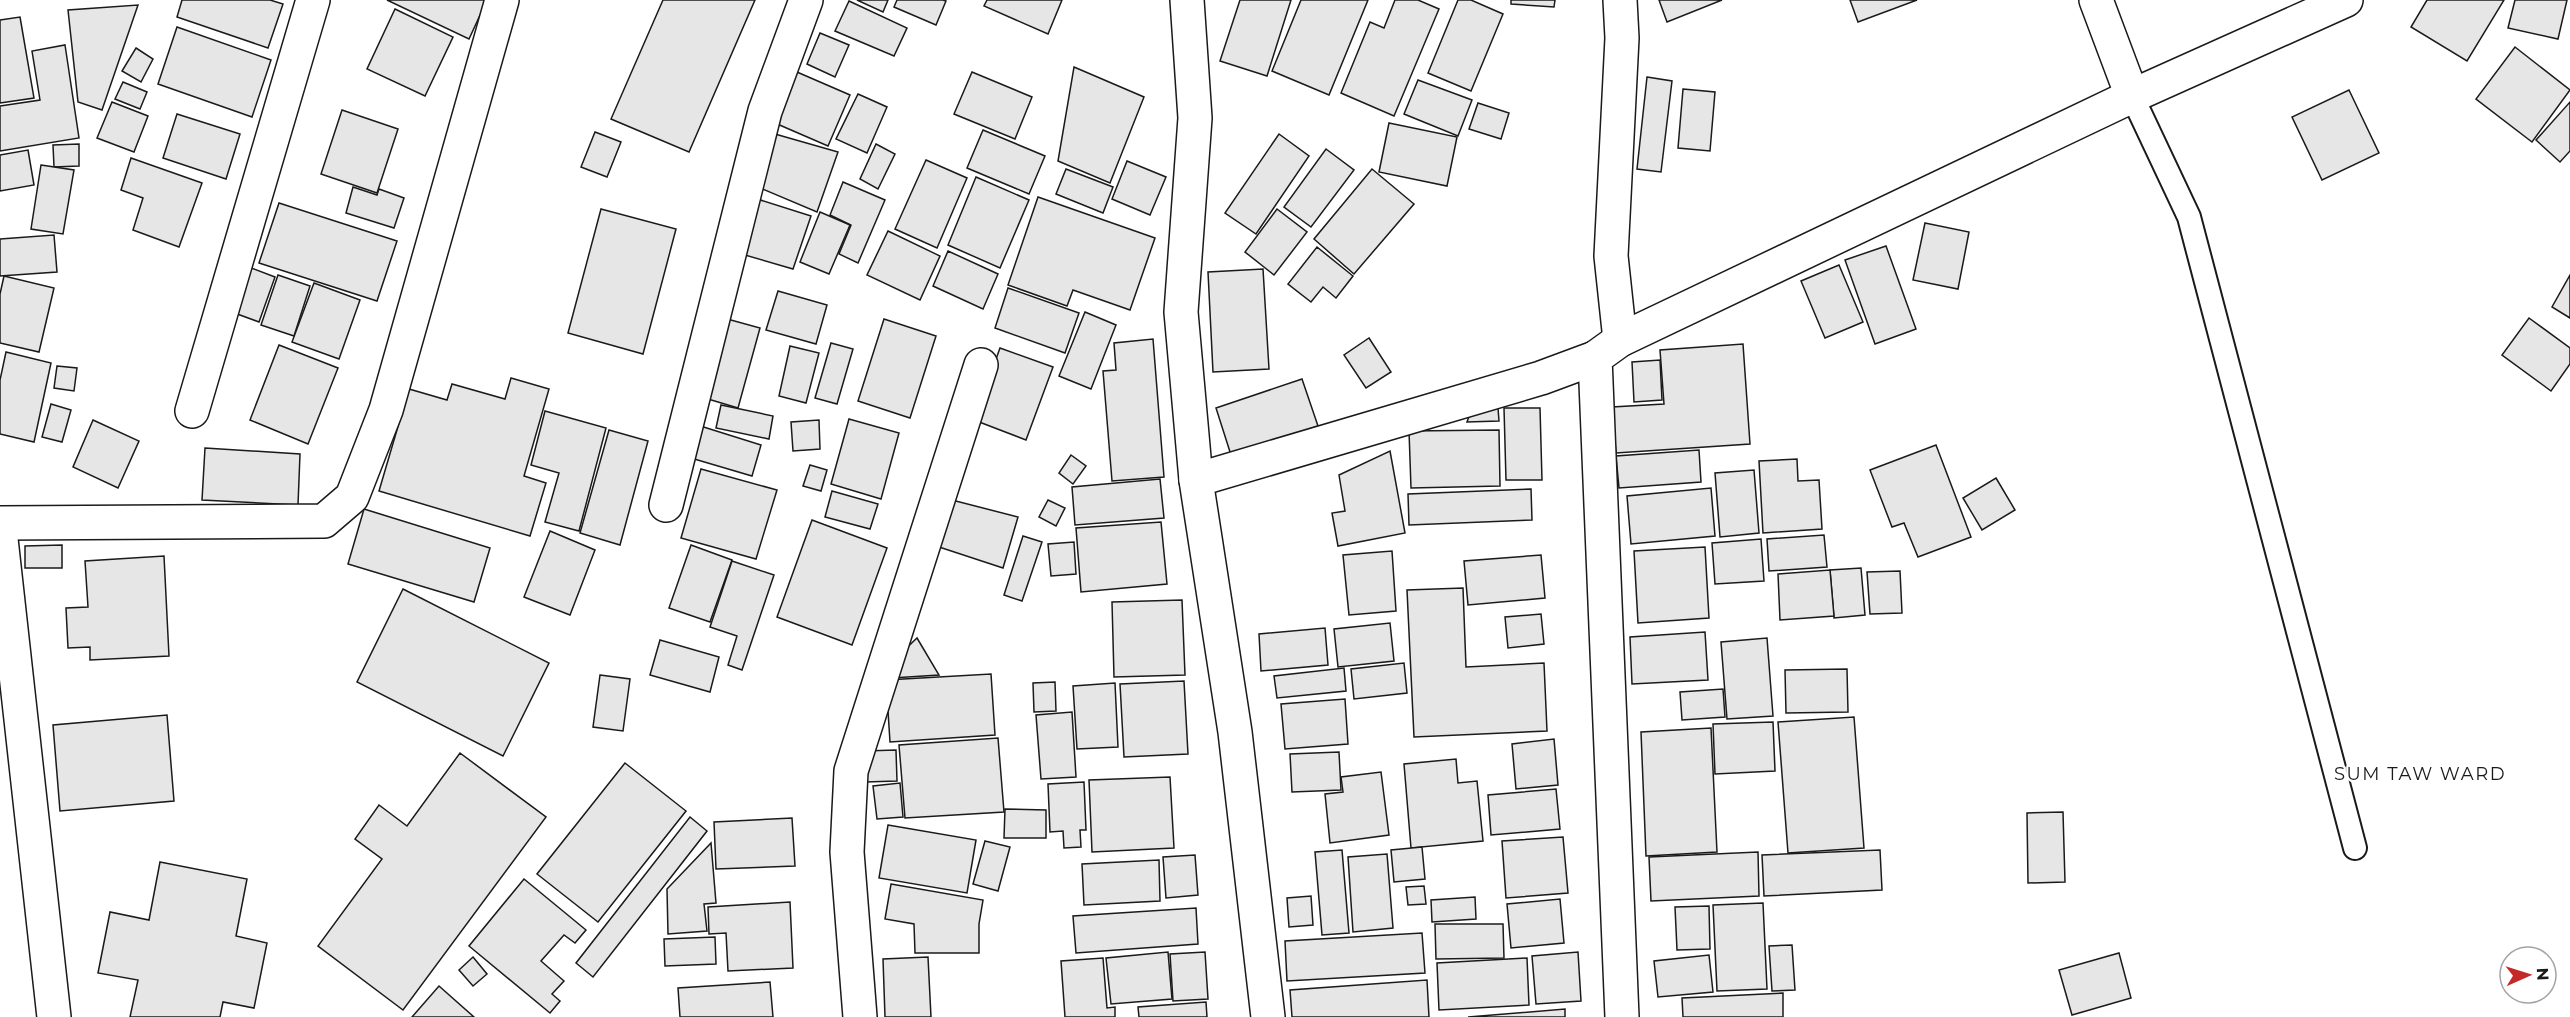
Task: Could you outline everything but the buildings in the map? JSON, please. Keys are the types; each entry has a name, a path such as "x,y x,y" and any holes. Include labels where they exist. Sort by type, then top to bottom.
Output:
{"street":[{"path":"192,411 313,0"},
{"path":"0,524 324,521 352,497 386,410 502,0"},
{"path":"666,505 765,111 806,0"},
{"path":"1187,0 1195,118 1181,312 1196,480 1235,732 1268,1017"},
{"path":"1620,0 1622,38 1608,349 1622,1017"},
{"path":"2096,0 2132,96"},
{"path":"1196,480 1541,378 1608,349 2132,96 2346,0"},
{"path":"860,1017 847,852 851,771 981,365"},
{"path":"0,530 54,1017"}],"lane":[{"path":"2132,96 2189,217 2355,848"}],"district":[{"name":"SUM TAW WARD","path":"2420,774"}]}
